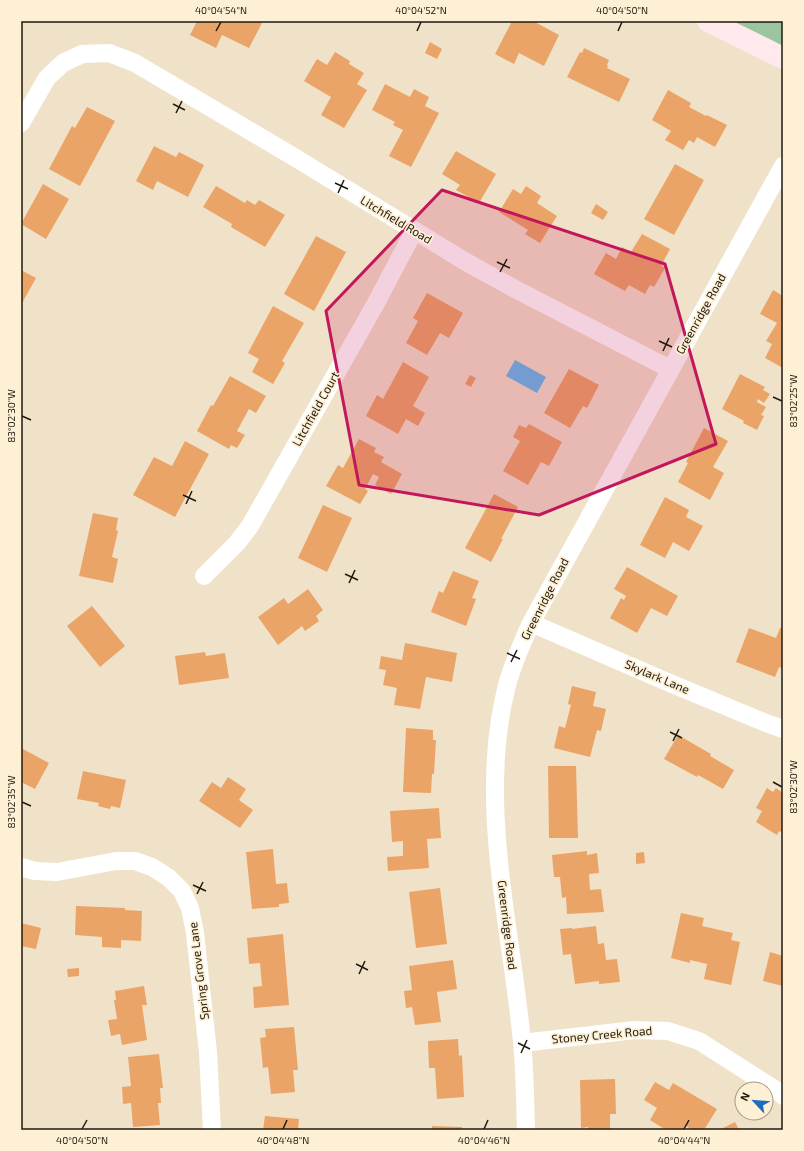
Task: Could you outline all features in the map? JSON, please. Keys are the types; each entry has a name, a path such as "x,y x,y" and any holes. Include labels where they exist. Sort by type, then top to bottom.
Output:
{"main road":[{"path":"708,21 783,58"}],"street":[{"name":"Litchfield Road","path":"21,123 47,78 63,63 82,54 109,53 135,63 290,154 414,231 515,289 670,369"},
{"name":"Greenridge Road","path":"526,1130 522,1043 495,815 496,756 507,684 518,651 531,622 783,166"},
{"name":"Litchfield Court","path":"204,576 237,543 250,526 376,303 414,231"},
{"name":"Skylark Lane","path":"531,622 694,693 783,729"},
{"name":"Spring Grove Lane","path":"21,867 35,871 57,872 116,861 135,861 152,867 169,878 182,891 190,908 195,933 208,1052 212,1130"},
{"name":"Stoney Creek Road","path":"522,1043 634,1030 668,1031 699,1041 783,1096"}],"highlighted area":[{"path":"442,190 665,264 716,444 539,515 359,485 326,311"}],"green space":[{"path":"708,21 783,21 783,59"}],"water":[{"path":"515,360 546,377 537,393 506,376"}],"building":[{"path":"197,21 258,21 262,23 249,48 222,35 216,48 190,35"},
{"path":"512,21 533,21 559,35 544,66 519,53 514,64 495,54"},
{"path":"430,42 442,49 437,59 425,53"},
{"path":"584,48 609,60 607,68 630,79 619,102 567,77 580,52 582,53"},
{"path":"335,52 350,61 349,64 364,73 357,84 367,90 344,128 321,115 331,97 304,81 317,59 327,65"},
{"path":"385,84 410,97 414,89 429,97 425,106 439,113 411,167 389,156 403,130 393,125 395,122 372,110"},
{"path":"668,90 691,103 689,107 727,125 715,147 697,137 694,143 689,140 683,150 665,140 671,131 652,120"},
{"path":"87,107 115,121 80,186 49,169 72,126 75,128"},
{"path":"154,146 176,157 179,152 204,165 188,197 157,181 153,190 136,181"},
{"path":"456,151 496,174 479,203 456,190 460,185 442,174"},
{"path":"675,164 704,180 674,235 644,219"},
{"path":"43,184 69,199 46,239 21,224"},
{"path":"216,186 245,203 247,200 255,205 259,200 285,215 265,247 231,227 232,224 203,207"},
{"path":"526,186 541,196 537,203 557,216 540,243 525,234 528,230 499,212 513,189 521,194"},
{"path":"596,204 608,212 603,220 591,213"},
{"path":"642,234 670,249 661,266 665,268 654,287 650,285 645,294 629,285 625,291 594,274 606,253 616,259 622,247 631,252"},
{"path":"316,236 346,252 314,311 284,294"},
{"path":"21,270 36,278 21,305"},
{"path":"773,290 783,296 783,368 765,358 772,344 766,341 777,323 760,314"},
{"path":"427,293 463,313 449,338 440,333 427,355 406,343 418,321 413,318"},
{"path":"273,306 304,323 282,361 285,363 273,384 252,372 259,359 248,353"},
{"path":"403,362 429,377 413,406 425,413 418,426 406,419 398,434 366,416 377,395 383,399"},
{"path":"569,369 599,385 587,408 583,406 570,428 544,413"},
{"path":"740,374 765,387 763,390 770,394 764,403 758,399 757,402 766,407 761,415 764,416 757,430 743,423 744,421 722,409"},
{"path":"470,375 476,378 471,387 465,384"},
{"path":"230,376 266,396 256,413 249,409 237,431 245,435 237,448 231,445 229,449 197,431 211,405 213,406"},
{"path":"529,424 562,442 549,466 541,462 528,485 503,471 520,441 513,437 519,425 526,428"},
{"path":"704,428 728,441 713,467 724,473 710,500 678,482 688,463 686,462"},
{"path":"359,439 376,448 374,452 384,457 381,462 402,474 391,494 375,485 379,477 373,474 365,489 368,491 360,504 326,486 338,465 343,468"},
{"path":"185,441 209,454 175,517 133,495 154,457 172,466"},
{"path":"494,494 518,507 491,562 465,548"},
{"path":"665,497 689,510 686,517 703,526 689,551 673,542 665,558 640,545"},
{"path":"323,505 352,518 327,572 298,558"},
{"path":"93,513 118,518 116,530 118,531 112,557 118,559 113,583 79,576"},
{"path":"627,567 678,596 667,616 651,608 637,633 610,618 621,598 624,600 626,596 614,589"},
{"path":"453,571 479,581 472,598 476,599 466,626 431,612 439,591 443,593"},
{"path":"308,589 323,610 316,616 319,621 305,631 302,626 278,645 258,617 284,598 288,604"},
{"path":"92,606 125,646 100,667 67,626"},
{"path":"749,628 776,638 780,628 783,629 783,669 779,667 775,677 736,662"},
{"path":"405,643 457,653 452,682 426,677 420,709 394,705 397,688 383,685 386,670 379,669 381,656 402,660"},
{"path":"205,652 206,656 225,653 229,678 179,685 175,656"},
{"path":"572,686 596,692 593,706 606,709 601,731 597,730 590,757 554,748 559,726 565,728 571,705 568,704"},
{"path":"406,728 433,730 433,740 436,740 434,774 432,774 431,793 403,792"},
{"path":"678,735 711,754 710,756 734,770 723,789 664,759"},
{"path":"21,748 49,763 35,789 21,782"},
{"path":"548,766 576,766 578,838 549,838"},
{"path":"83,771 126,780 120,808 111,806 110,809 98,806 99,803 77,799"},
{"path":"228,777 246,789 239,800 253,810 240,828 199,801 212,782 221,788"},
{"path":"767,788 773,792 776,788 783,793 783,833 779,831 777,835 756,822 762,811 756,808"},
{"path":"439,808 441,838 427,839 429,868 388,871 387,857 403,856 403,841 392,842 390,811"},
{"path":"273,849 276,884 287,883 289,903 279,904 279,907 252,909 246,852"},
{"path":"587,851 587,855 597,853 599,873 589,874 590,890 601,889 604,912 567,914 566,897 562,898 560,877 554,877 552,855"},
{"path":"644,852 645,863 636,864 636,853"},
{"path":"440,888 447,944 416,948 409,892"},
{"path":"76,906 125,908 125,910 142,911 141,941 121,940 121,948 102,947 102,937 75,935"},
{"path":"681,913 704,918 702,926 733,933 731,940 740,942 731,985 704,979 707,964 690,960 690,963 671,958"},
{"path":"21,923 41,928 36,949 21,946"},
{"path":"596,926 598,944 604,943 606,960 617,959 620,982 599,984 599,981 575,984 571,954 563,955 560,929"},
{"path":"283,934 289,1005 254,1008 253,987 262,986 260,963 249,964 247,938"},
{"path":"770,952 783,956 783,986 763,981"},
{"path":"453,960 457,989 437,992 441,1022 415,1025 412,1007 406,1008 404,991 412,990 409,966"},
{"path":"79,968 79,976 68,977 67,969"},
{"path":"144,986 147,1005 142,1005 147,1040 122,1045 120,1034 111,1036 108,1020 117,1019 114,1000 116,1000 115,991"},
{"path":"294,1027 298,1070 293,1070 295,1092 271,1094 268,1067 263,1068 260,1038 266,1037 265,1029"},
{"path":"458,1039 459,1056 462,1055 464,1097 437,1099 435,1068 429,1068 428,1041"},
{"path":"159,1054 163,1088 160,1088 161,1103 158,1103 160,1125 133,1127 131,1103 123,1104 122,1087 131,1086 128,1057"},
{"path":"615,1079 616,1114 610,1114 610,1130 588,1130 588,1127 581,1128 580,1080"},
{"path":"655,1082 669,1090 673,1083 717,1109 704,1130 692,1130 686,1126 683,1130 666,1130 650,1120 657,1108 644,1100"},
{"path":"265,1116 299,1119 298,1130 263,1130"},
{"path":"735,1122 739,1130 719,1130"},
{"path":"432,1126 462,1127 462,1130 432,1130"}]}
